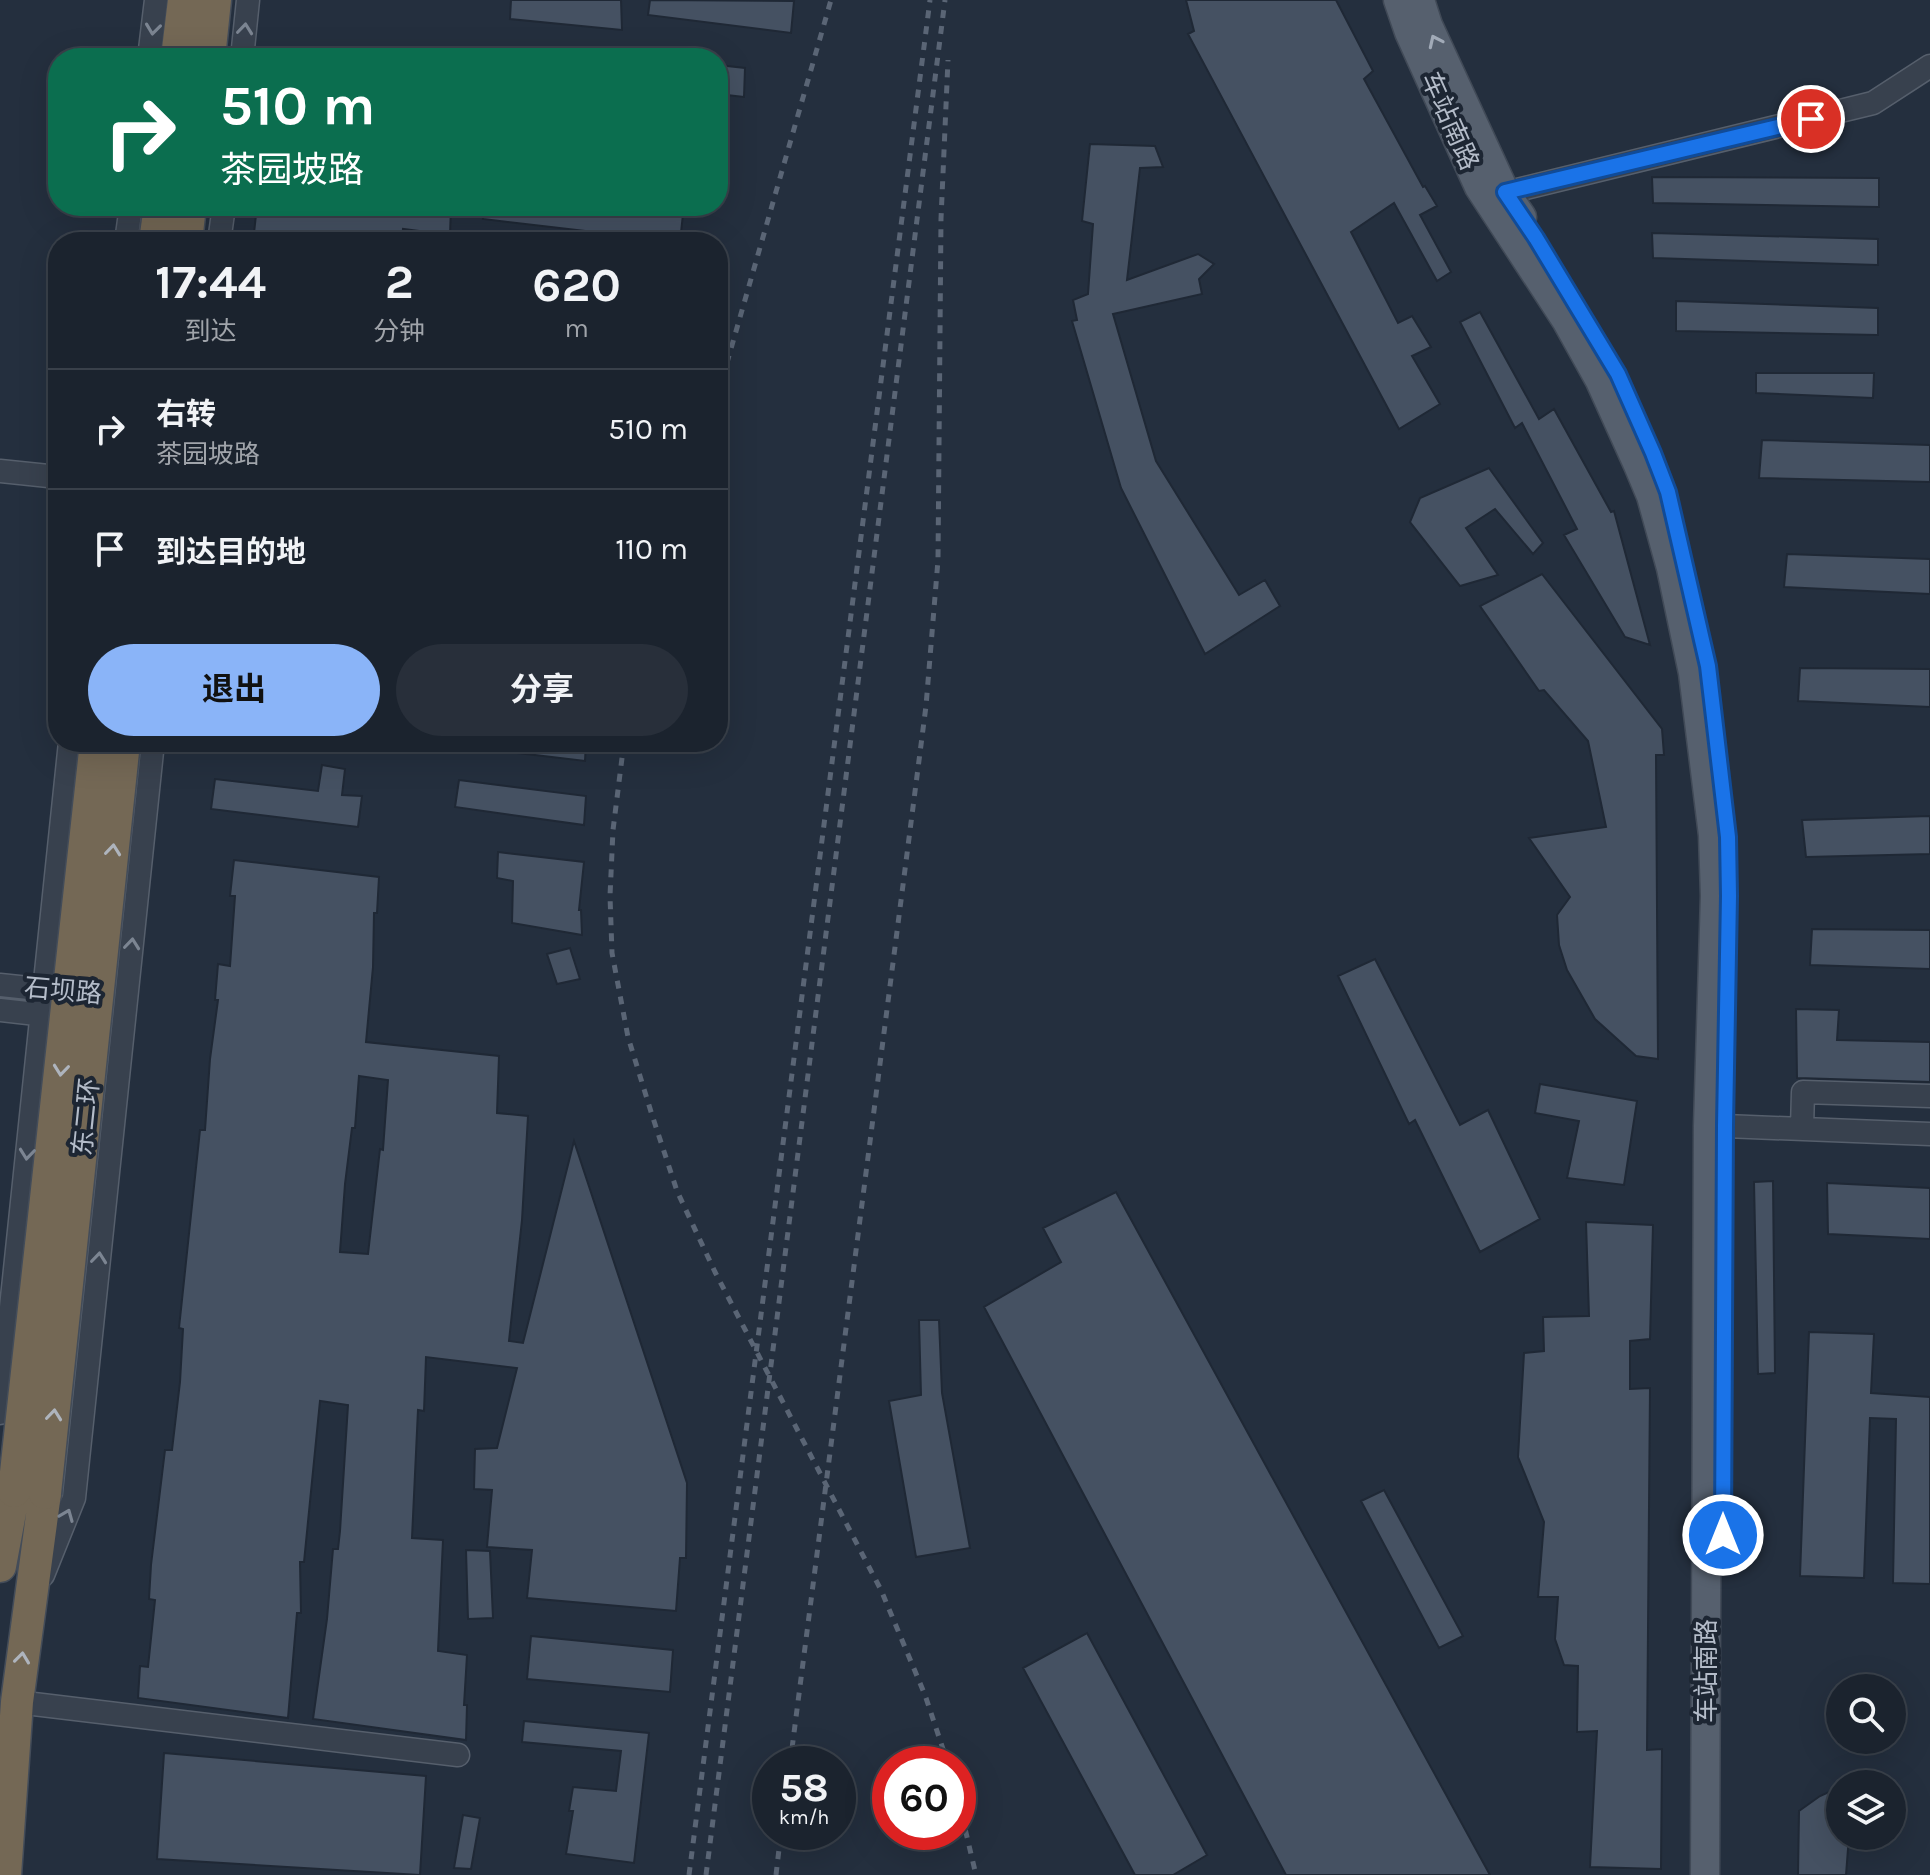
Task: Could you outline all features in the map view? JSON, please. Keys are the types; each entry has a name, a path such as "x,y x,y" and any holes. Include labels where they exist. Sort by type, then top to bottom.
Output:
{"highway":[{"path":"178,48 184,0"},
{"path":"210,48 215,0"},
{"name":"东二环","path":"30,1492 95,752"},
{"name":"东二环","path":"30,1492 123,752"},
{"path":"0,1566 30,1492"},
{"path":"5,1875 17,1702 28,1614 30,1492"}],"main road":[{"name":"车站南路","path":"1398,0 1409,32 1600,381 1638,465 1651,496 1671,568 1693,673 1713,835 1715,896 1708,1126 1705,1875"},
{"name":"车站南路","path":"1420,0 1496,195 1536,238 1618,374 1668,492 1708,666 1728,837 1729,896 1721,1875"}],"street":[{"path":"150,48 156,0"},
{"path":"243,48 248,0"},
{"path":"1496,195 1873,103 1930,66"},
{"path":"0,471 48,476"},
{"path":"0,1413 69,752"},
{"path":"28,1614 74,1498 152,752"},
{"name":"石坝路","path":"0,985 126,996"},
{"name":"石坝路","path":"0,1010 124,1025"},
{"path":"1802,1128 1803,1092 1930,1096"},
{"path":"1725,1126 1930,1134"},
{"path":"17,1702 458,1755"}],"building":[{"path":"511,0 621,0 622,30 510,19"},
{"path":"650,0 794,1 791,33 648,15"},
{"path":"1186,0 1336,0 1373,71 1364,79 1423,187 1437,206 1420,215 1451,272 1437,281 1394,203 1351,232 1398,323 1412,316 1431,347 1412,356 1440,404 1399,429 1188,34 1194,31"},
{"path":"728,66 745,68 744,97 728,95"},
{"path":"1090,144 1155,146 1163,167 1140,168 1127,280 1198,254 1214,264 1199,279 1202,294 1113,314 1156,461 1239,595 1265,580 1280,606 1205,654 1121,488 1072,321 1077,320 1073,300 1088,294 1093,224 1082,221"},
{"path":"1652,177 1879,178 1879,207 1653,203"},
{"path":"256,216 451,216 450,232 403,229 403,232 254,232"},
{"path":"483,216 683,216 681,232 594,232 483,219"},
{"path":"1652,233 1878,239 1878,265 1653,258"},
{"path":"1676,301 1878,308 1878,335 1676,331"},
{"path":"1480,312 1539,419 1554,409 1611,512 1614,511 1650,645 1625,637 1564,535 1577,529 1522,423 1515,428 1460,322"},
{"path":"1756,373 1874,373 1873,398 1756,393"},
{"path":"1762,440 1930,445 1930,482 1759,478"},
{"path":"1489,468 1543,543 1533,554 1495,509 1466,528 1498,575 1460,586 1410,522 1420,498"},
{"path":"1787,554 1930,559 1930,594 1784,587"},
{"path":"1542,574 1662,729 1664,755 1656,755 1658,1059 1636,1056 1595,1019 1567,970 1559,945 1557,915 1570,897 1529,838 1606,827 1588,741 1544,690 1539,691 1480,606"},
{"path":"1800,668 1930,669 1930,707 1798,701"},
{"path":"510,752 585,752 585,761"},
{"path":"322,765 345,769 342,795 362,796 358,827 211,809 215,779 318,791"},
{"path":"459,780 586,796 584,825 455,807"},
{"path":"1930,816 1930,854 1806,857 1802,820"},
{"path":"498,852 584,862 579,910 582,935 512,923 513,881 497,878"},
{"path":"234,860 379,877 366,1042 499,1056 497,1113 528,1116 522,1220 509,1341 523,1343 574,1141 687,1483 686,1558 680,1558 676,1611 527,1598 532,1550 487,1547 492,1490 474,1489 475,1449 497,1448 517,1368 426,1357 424,1411 418,1410 412,1538 443,1540 438,1651 467,1655 464,1705 467,1705 466,1740 313,1719 333,1549 338,1549 348,1405 320,1401 304,1562 300,1562 301,1613 297,1613 288,1718 138,1698 140,1666 148,1667 155,1600 149,1599 151,1565 165,1450 172,1450 180,1382 183,1329 179,1328 200,1130 205,1130 218,1000 215,1000 218,964 230,966 235,896 230,896","holes":["359,1076 388,1080 383,1150 380,1149 368,1254 340,1252"]},
{"path":"1812,929 1930,930 1930,969 1810,965"},
{"path":"570,948 580,979 557,984 547,954"},
{"path":"1375,959 1460,1125 1488,1110 1540,1219 1480,1252 1415,1120 1409,1124 1338,976"},
{"path":"1796,1009 1839,1010 1837,1040 1930,1042 1930,1082 1797,1078"},
{"path":"1540,1084 1637,1101 1624,1185 1567,1178 1579,1121 1535,1113"},
{"path":"1773,1181 1775,1373 1758,1374 1754,1182"},
{"path":"1827,1183 1930,1188 1930,1239 1828,1234"},
{"path":"1116,1192 1490,1875 1286,1875 984,1307 1061,1262 1043,1228"},
{"path":"1586,1222 1653,1225 1650,1339 1630,1341 1630,1389 1650,1388 1647,1750 1662,1749 1661,1869 1590,1867 1597,1731 1577,1732 1578,1666 1564,1665 1555,1639 1558,1597 1538,1597 1544,1522 1518,1457 1524,1353 1544,1351 1543,1317 1589,1316"},
{"path":"919,1320 939,1320 942,1393 970,1548 916,1557 889,1401 921,1395"},
{"path":"1809,1332 1874,1334 1871,1393 1930,1397 1930,1584 1893,1583 1896,1419 1870,1418 1864,1578 1800,1576"},
{"path":"1384,1490 1463,1636 1439,1648 1361,1501"},
{"path":"466,1550 490,1551 493,1618 468,1619"},
{"path":"1087,1633 1207,1855 1173,1875 1135,1875 1023,1668"},
{"path":"531,1636 673,1650 670,1692 527,1679"},
{"path":"524,1721 649,1733 634,1863 566,1854 573,1811 569,1811 573,1787 616,1791 621,1751 522,1742"},
{"path":"164,1753 426,1776 420,1875 157,1859"},
{"path":"1826,1793 1826,1850 1848,1850 1846,1875 1798,1875 1799,1811"},
{"path":"463,1815 480,1818 471,1869 454,1868"}],"railway":[{"path":"728,359 831,0"},
{"path":"689,1875 930,0"},
{"path":"706,1875 945,0"},
{"path":"792,1746 926,706 938,560 941,219 948,60"},
{"path":"623,752 613,830 610,896 612,953 628,1037 652,1115 677,1191 715,1272 881,1590 925,1695 942,1746"},
{"path":"776,1875 779,1850"},
{"path":"970,1850 976,1875"}],"route":[{"path":"1723,1535 1728,837 1708,666 1668,492 1653,453 1618,374 1505,192 1811,119"}]}
